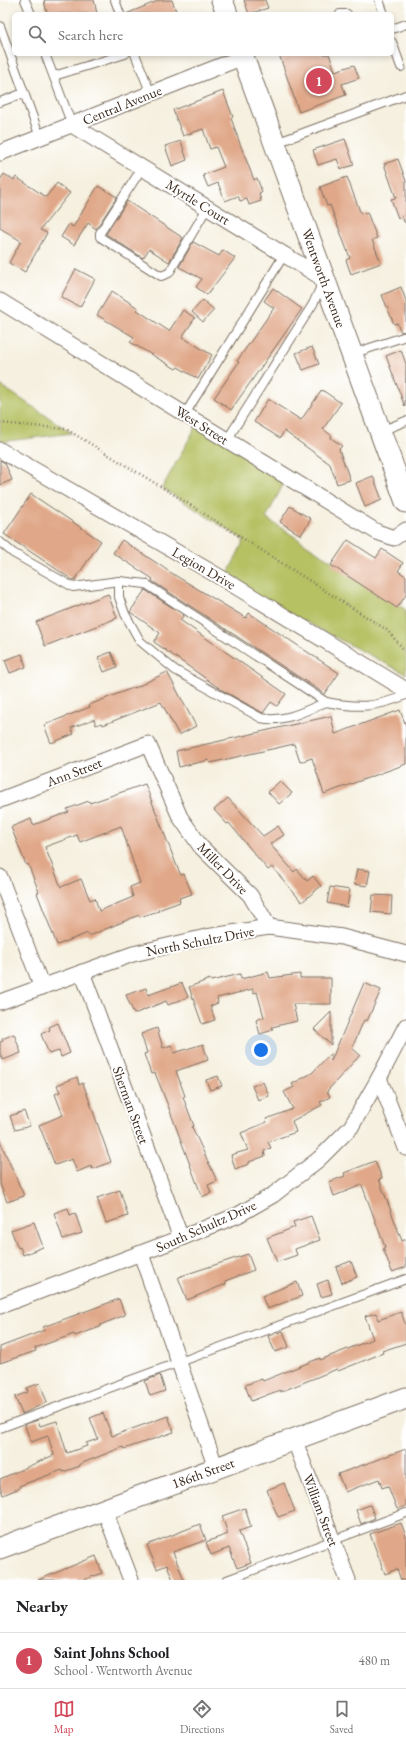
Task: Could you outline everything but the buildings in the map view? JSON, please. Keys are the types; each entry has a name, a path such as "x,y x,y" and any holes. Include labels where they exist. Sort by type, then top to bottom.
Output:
{"street":[{"path":"222,0 227,12"},
{"name":"Central Avenue","path":"0,152 40,138 151,94 241,56"},
{"name":"Wentworth Avenue","path":"243,56 406,502"},
{"name":"Myrtle Court","path":"72,125 324,279"},
{"name":"West Street","path":"0,301 377,532 394,538 406,530"},
{"name":"Legion Drive","path":"0,450 225,580 406,690"},
{"name":"Ann Street","path":"0,800 148,744"},
{"name":"Miller Drive","path":"148,744 180,816 201,847 250,895 269,928"},
{"path":"0,877 42,987"},
{"name":"North Schultz Drive","path":"0,1002 133,954 206,937 269,928 342,937 406,954"},
{"name":"Sherman Street","path":"82,972 181,1238"},
{"name":"South Schultz Drive","path":"0,1306 141,1254 238,1215 272,1195 319,1159 351,1127 406,1026"},
{"path":"379,1078 406,1148"},
{"path":"141,1254 216,1468"},
{"name":"186th Street","path":"0,1548 406,1398"},
{"name":"William Street","path":"294,1439 348,1580"},
{"path":"104,1509 131,1580"}],"lane":[{"path":"25,0 30,12"},
{"path":"115,0 119,12"},
{"path":"379,0 383,12"},
{"path":"394,28 406,24"},
{"path":"0,26 40,138"},
{"path":"394,48 401,67"},
{"path":"46,56 72,125"},
{"path":"54,76 119,56"},
{"path":"136,56 151,94"},
{"path":"0,102 24,93"},
{"path":"275,143 406,95"},
{"path":"142,168 100,233 100,237 162,276 169,273 208,208"},
{"path":"185,414 284,255"},
{"path":"227,440 313,304 324,279"},
{"path":"352,354 406,336"},
{"path":"380,431 406,421"},
{"path":"0,542 20,557 73,587 119,581 146,584 326,702 354,707 368,706 393,701 406,695"},
{"path":"119,581 119,597 125,614 140,642 175,670 261,718 271,720 289,717 326,702"},
{"path":"0,1428 406,1279"},
{"path":"227,1580 240,1578 333,1540 406,1513"}],"path":[{"path":"0,423 66,429 173,494 387,630 406,652"}],"green space":[{"path":"0,385 72,433 0,442"},
{"path":"198,423 287,477 266,518 406,610 406,674 225,580 244,540 162,488"}],"place":[{"name":"Saint Johns School","path":"319,81"}]}
